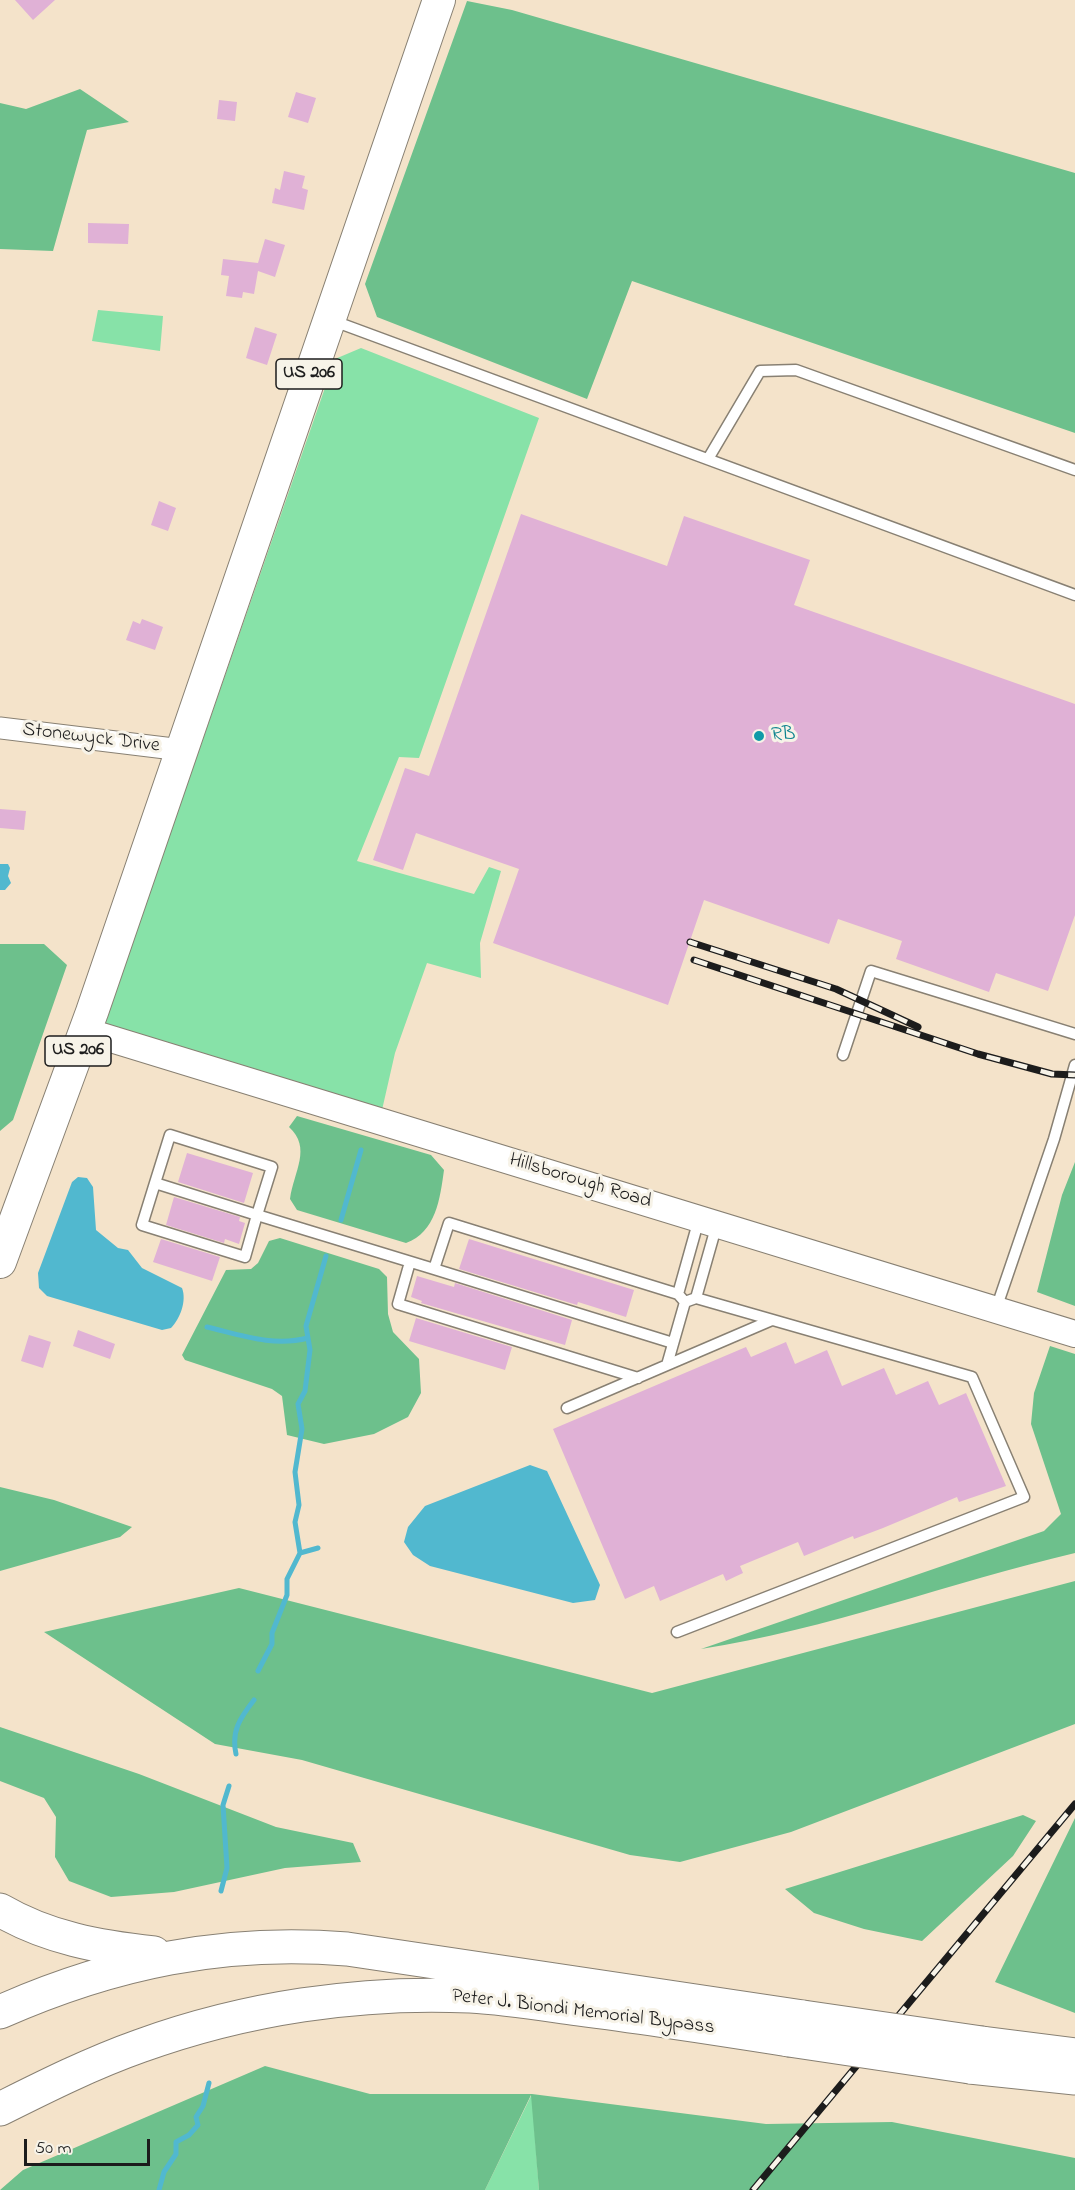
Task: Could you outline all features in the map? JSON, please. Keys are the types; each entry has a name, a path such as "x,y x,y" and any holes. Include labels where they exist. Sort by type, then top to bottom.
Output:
{"highway":[{"path":"0,1910 54,1935 83,1943 173,1955"},
{"name":"Peter J. Biondi Memorial Bypass","path":"0,2012 86,1979 173,1955 297,1945 347,1949 796,2029 976,2055 1075,2078"},
{"name":"Peter J. Biondi Memorial Bypass","path":"0,2109 96,2063 142,2045 240,2017 326,2002 378,1997 472,1996 660,2020 796,2029"},
{"name":"Peter J. Biondi Memorial Bypass","path":"976,2055 1075,2055"}],"main road":[{"name":"US 206","path":"0,1262 85,1032 439,0"}],"street":[{"name":"Stonewyck Drive","path":"0,728 182,750"},
{"name":"Hillsborough Road","path":"85,1032 1075,1334"}],"lane":[{"path":"328,319 1075,595"},
{"path":"708,459 760,371 796,370 1075,470"},
{"path":"843,1055 871,971 1075,1034"},
{"path":"996,1310 1054,1139 1075,1065"},
{"path":"170,1136 272,1167 257,1215 245,1257 142,1225 170,1136"},
{"path":"155,1184 673,1343"},
{"path":"668,1365 708,1221"},
{"path":"686,1298 708,1221"},
{"path":"434,1269 449,1223 686,1298 972,1377 1024,1497 677,1632"},
{"path":"410,1262 398,1304 638,1378"},
{"path":"567,1408 772,1320"}],"green space":[{"path":"467,1 512,10 1075,173 1075,433 632,281 587,399 377,317 365,284"},
{"path":"80,89 129,122 87,130 53,251 0,249 0,103 26,109"},
{"path":"98,310 163,316 160,351 92,341"},
{"path":"361,348 539,418 419,758 399,757 357,861 474,894 489,867 501,871 480,943 481,978 427,963 395,1053 382,1110 104,1024 335,359"},
{"path":"0,944 44,944 67,965 13,1120 0,1131"},
{"path":"297,1116 431,1155 444,1170 435,1213 424,1231 406,1243 297,1210 290,1199 300,1152 296,1135 289,1127"},
{"path":"1075,1162 1075,1306 1037,1292 1062,1195"},
{"path":"280,1238 379,1269 387,1277 388,1314 393,1332 419,1359 421,1393 408,1417 374,1434 324,1444 287,1435 282,1396 272,1389 185,1360 182,1355 226,1270 251,1269 258,1263 269,1241"},
{"path":"1050,1346 1075,1354 1075,1553 842,1618 748,1641 701,1649 1044,1531 1061,1514 1031,1424 1034,1393"},
{"path":"0,1487 54,1500 132,1527 120,1537 0,1571"},
{"path":"1075,1581 1075,1724 791,1832 680,1862 630,1855 302,1760 215,1744 44,1632 239,1588 652,1693"},
{"path":"0,1727 139,1774 276,1827 353,1843 361,1862 285,1868 174,1892 111,1897 69,1881 55,1857 56,1817 44,1798 0,1781"},
{"path":"1023,1815 1036,1821 1013,1856 922,1941 864,1929 814,1913 785,1889"},
{"path":"1075,1818 1075,2013 995,1982"},
{"path":"265,2066 370,2094 532,2094 766,2124 892,2122 1075,2158 1075,2190 539,2190 531,2095 485,2190 0,2190 23,2170"},
{"path":"532,2094 539,2190 485,2190"}],"water":[{"path":"0,864 8,864 10,868 8,876 11,883 5,890 0,890"},
{"path":"78,1177 87,1178 93,1187 96,1230 118,1248 128,1250 142,1268 182,1288 184,1298 182,1309 171,1328 162,1330 47,1296 39,1288 38,1273 72,1182"},
{"path":"530,1465 547,1471 600,1585 595,1600 573,1603 430,1566 413,1555 404,1542 408,1527 425,1506"}],"building":[{"path":"15,0 55,0 33,20"},
{"path":"296,92 316,98 308,123 288,117"},
{"path":"219,100 237,102 235,121 217,119"},
{"path":"284,171 305,176 302,188 308,190 304,210 272,203 275,188 280,190"},
{"path":"88,223 129,224 128,244 88,243"},
{"path":"265,239 285,245 275,277 258,271 254,294 243,292 242,298 226,296 229,276 221,275 223,259 258,263"},
{"path":"255,327 277,334 267,365 246,358"},
{"path":"159,501 176,508 168,531 151,525"},
{"name":"RB","path":"521,514 667,566 684,516 810,560 794,605 1075,704 1075,915 1048,991 996,973 989,992 896,959 902,941 838,919 829,944 704,900 668,1005 493,943 519,869 416,833 403,870 373,860 405,768 429,776"},
{"path":"142,619 163,627 155,650 126,640 133,621 140,624"},
{"path":"0,809 26,811 24,830 0,828"},
{"path":"187,1153 253,1173 244,1203 178,1182"},
{"path":"174,1197 240,1217 239,1221 245,1223 239,1244 225,1239 224,1243 166,1225"},
{"path":"161,1239 220,1257 212,1281 153,1262"},
{"path":"469,1239 634,1290 626,1317 578,1302 577,1305 459,1269"},
{"path":"417,1276 454,1287 455,1283 572,1320 565,1345 421,1303 422,1301 411,1297"},
{"path":"416,1318 512,1347 505,1370 409,1341"},
{"path":"78,1330 115,1344 110,1359 73,1346"},
{"path":"29,1335 51,1342 43,1368 21,1361"},
{"path":"786,1342 795,1364 827,1350 842,1386 884,1368 896,1395 928,1381 939,1405 966,1393 1006,1486 959,1502 957,1497 883,1528 854,1539 853,1536 804,1556 798,1542 740,1566 743,1573 726,1581 723,1574 660,1601 654,1586 625,1599 553,1429 746,1347 751,1357"}],"waterway":[{"path":"341,1220 361,1150"},
{"path":"258,1671 272,1644 272,1633 287,1595 287,1579 300,1553 295,1522 299,1505 295,1472 302,1429 298,1404 305,1391 310,1350 306,1326 326,1256"},
{"path":"207,1327 270,1341 308,1338"},
{"path":"300,1553 318,1548"},
{"path":"236,1754 235,1738 238,1725 254,1700"},
{"path":"221,1891 227,1868 223,1805 229,1786"},
{"path":"159,2190 164,2172 176,2154 176,2142 189,2135 198,2125 196,2117 203,2106 209,2083"}],"railway":[{"path":"696,944 690,942 836,989 918,1027"},
{"path":"694,960 978,1054 1052,1074 1075,1075"},
{"path":"753,2190 1075,1804"}],"place":[{"name":"RB","path":"759,736"}]}
